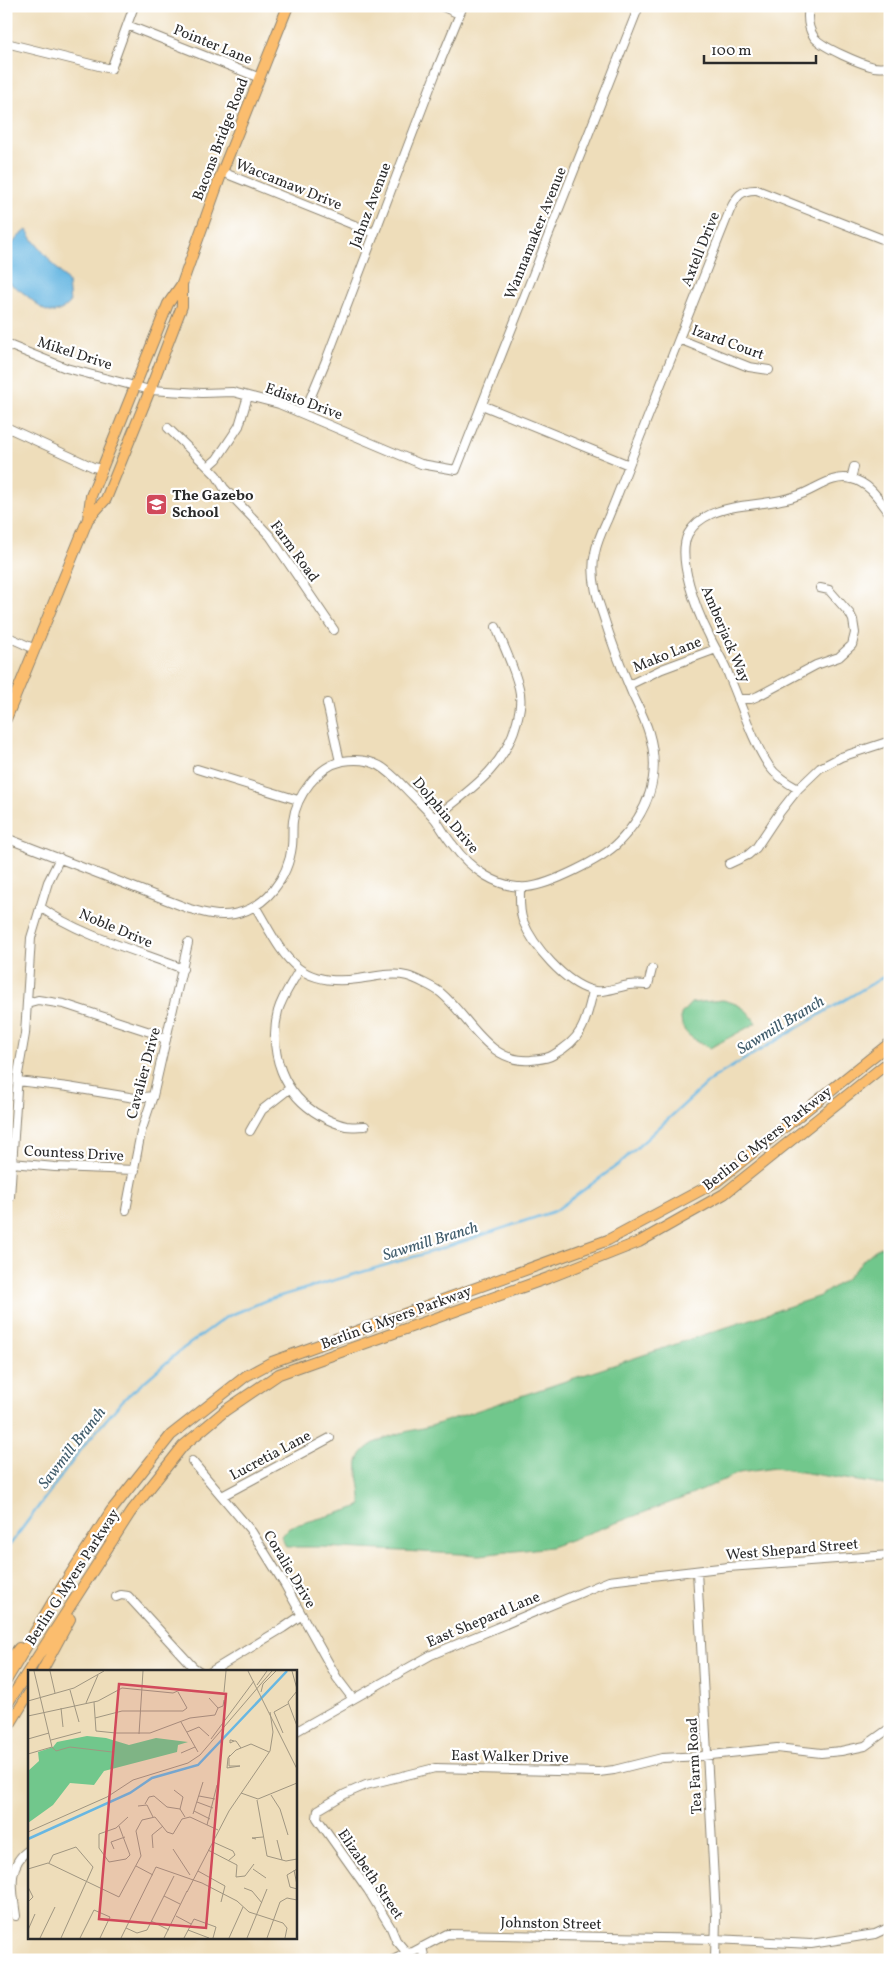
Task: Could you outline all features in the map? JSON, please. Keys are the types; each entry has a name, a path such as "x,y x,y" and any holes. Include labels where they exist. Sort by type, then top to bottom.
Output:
{"main road":[{"name":"Bacons Bridge Road","path":"6,719 88,519 91,496 168,304 182,284 222,172 288,6"},
{"name":"Bacons Bridge Road","path":"88,519 106,499 150,390 182,306 182,284"},
{"name":"Berlin G Myers Parkway","path":"6,1680 52,1603 111,1511 171,1435 246,1376 272,1362 608,1240 716,1182 890,1043"},
{"name":"Berlin G Myers Parkway","path":"29,1670 130,1513 183,1446 226,1410 278,1374 548,1278 639,1242 724,1194 890,1062"},
{"path":"272,1362 278,1374"},
{"path":"43,1670 101,1560"},
{"path":"6,1665 52,1603"},
{"name":"Berlin G Myers Parkway","path":"6,1706 28,1672"},
{"path":"6,1731 28,1695"}],"street":[{"path":"6,43 108,70 112,67 134,6"},
{"path":"442,6 457,13 459,16"},
{"name":"Jahnz Avenue","path":"301,413 309,401 327,358 463,6"},
{"name":"Wannamaker Avenue","path":"456,470 639,6"},
{"path":"809,6 808,24 814,38 820,43 835,52 874,67 890,68"},
{"name":"Pointer Lane","path":"127,25 260,78"},
{"name":"Waccamaw Drive","path":"222,172 374,233"},
{"name":"Axtell Drive","path":"629,465 730,210 736,198 744,191 757,190 890,242"},
{"name":"Izard Court","path":"679,339 749,367 769,370"},
{"name":"Mikel Drive","path":"6,344 66,368 136,386"},
{"name":"Edisto Drive","path":"136,386 150,390 202,393 233,392 279,404 421,464 456,470"},
{"path":"208,467 217,459 239,426 248,396"},
{"path":"482,405 629,465"},
{"path":"6,427 69,456 103,469"},
{"name":"Farm Road","path":"168,428 208,467 224,488 270,536 334,630"},
{"name":"Dolphin Drive","path":"340,762 360,760 379,765 393,773 434,818 454,848 468,863 486,876 502,884 520,887 541,884 600,857 616,846 634,826 643,810 652,786 653,750 648,729 612,644 600,609 594,583 593,564 596,546 629,465"},
{"path":"854,466 851,479 870,488 890,514"},
{"name":"Amberjack Way","path":"798,789 783,780 770,768 763,756 724,663 709,636 700,613 684,557 685,541 692,527 703,518 719,512 794,497 830,480 851,479"},
{"path":"738,699 750,699 758,696 816,665 839,657 849,650 855,639 853,620 829,590 820,588"},
{"path":"434,818 492,771 504,755 514,733 521,704 519,688 496,627"},
{"path":"6,636 35,649"},
{"name":"Mako Lane","path":"629,684 662,669 716,649"},
{"path":"6,838 190,909 211,914 234,914 255,906 274,890 286,870 292,847 293,820 298,800 323,771 340,762 327,703"},
{"path":"729,864 748,855 756,848 798,789 808,778 827,763 864,748 890,741"},
{"path":"197,770 298,800"},
{"path":"10,1197 18,1081 25,1034 31,938 48,882 60,858"},
{"path":"520,887 522,919 531,938 562,974 575,984 593,991 630,985 648,985 652,969"},
{"path":"255,906 285,955 299,970 321,979 340,982 390,975 407,976 440,992 486,1042 502,1054 524,1060 549,1058 567,1048 580,1034 588,1015 593,991"},
{"name":"Noble Drive","path":"40,907 59,919 88,933 183,969"},
{"name":"Cavalier Drive","path":"126,1210 141,1132 153,1096 188,943"},
{"path":"299,970 279,1009 275,1028 279,1065 289,1089 298,1100 328,1120 346,1126 365,1126"},
{"path":"27,1003 38,1000 64,1004 150,1032 166,1040"},
{"path":"18,1081 135,1098 153,1096"},
{"path":"250,1130 262,1110 289,1089"},
{"name":"Countess Drive","path":"12,1163 55,1167 135,1170"},
{"name":"Lucretia Lane","path":"222,1496 330,1438"},
{"name":"Coralie Drive","path":"192,1461 252,1532 275,1568 337,1678 353,1699"},
{"name":"West Shepard Street","path":"697,1571 890,1555"},
{"name":"East Shepard Lane","path":"296,1731 430,1655 609,1581 697,1571"},
{"name":"Tea Farm Road","path":"697,1571 716,1917 715,1960"},
{"path":"116,1597 120,1595 128,1596 133,1600 198,1670"},
{"path":"214,1670 302,1615"},
{"name":"East Walker Drive","path":"318,1810 344,1794 366,1785 435,1768 599,1772 662,1758 707,1756 777,1748 821,1753 841,1752 865,1746 890,1728"},
{"name":"Elizabeth Street","path":"318,1810 317,1818 319,1822 368,1890 391,1928 396,1940 407,1953"},
{"path":"16,1916 13,1898 13,1873 17,1860 28,1851"},
{"name":"Johnston Street","path":"393,1960 447,1934 811,1944 876,1934 890,1927"},
{"path":"422,1947 425,1960"}],"green space":[{"path":"723,1000 742,1007 756,1023 710,1048 685,1031 681,1021 681,1014 691,1003"},
{"path":"890,1243 890,1486 775,1468 739,1473 691,1495 551,1547 480,1555 286,1547 281,1536 289,1527 361,1505 358,1462 361,1454 378,1441 400,1433 431,1426 820,1296 847,1278 875,1250"}],"water":[{"path":"27,230 68,282 70,303 57,312 46,311 6,281 6,252 18,237"}],"waterway":[{"name":"Sawmill Branch","path":"6,1550 86,1443 124,1399 181,1350 226,1317 267,1300 437,1250 555,1211 619,1164 713,1078 890,973"}],"place":[{"name":"The Gazebo School","path":"156,504"}]}
